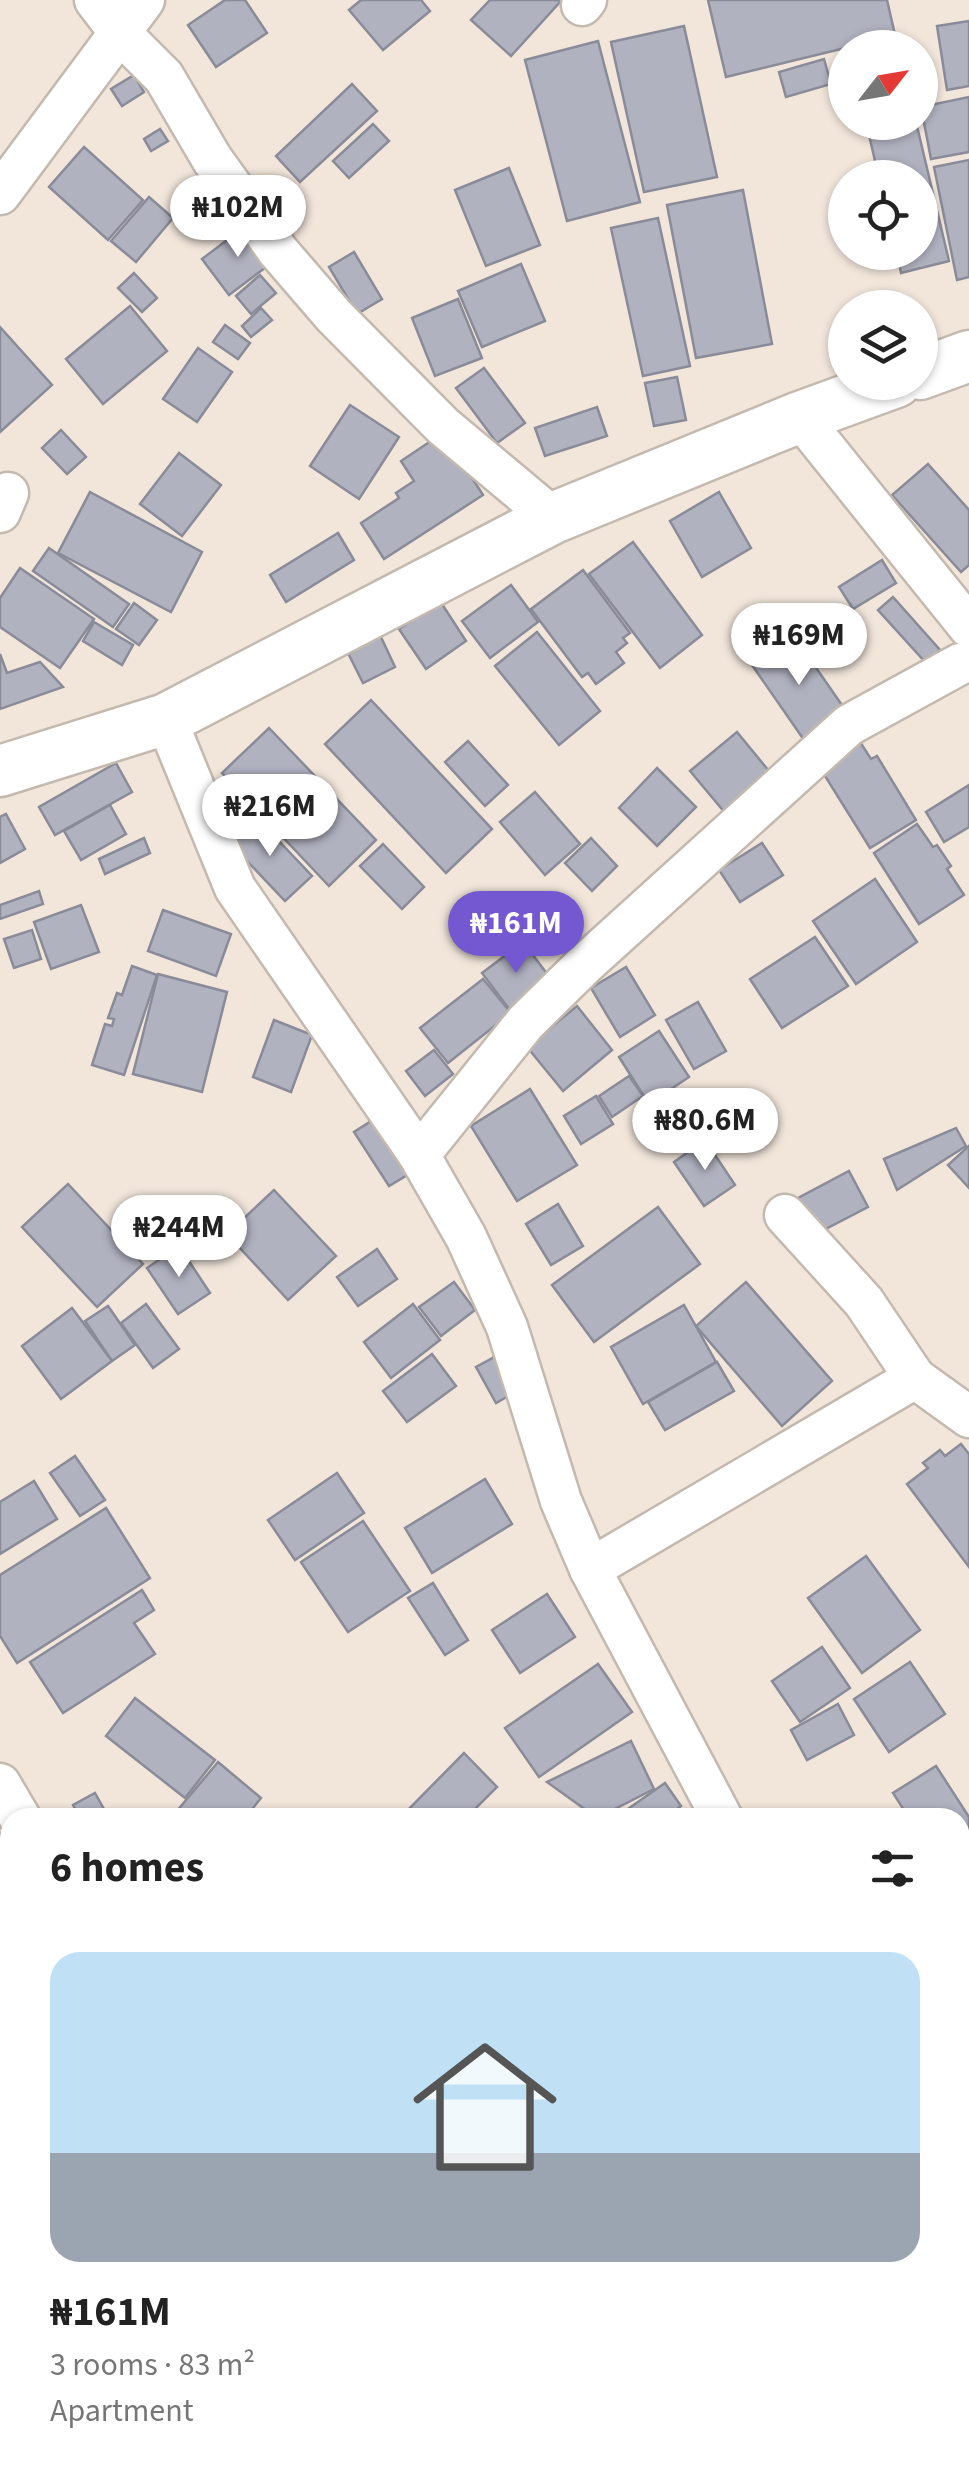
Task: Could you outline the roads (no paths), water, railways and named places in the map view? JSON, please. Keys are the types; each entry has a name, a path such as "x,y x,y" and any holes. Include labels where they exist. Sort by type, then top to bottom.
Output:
{"main road":[{"path":"938,367 969,356"},
{"path":"0,772 166,718 552,518 847,400"}],"street":[{"path":"95,0 164,77 212,159 334,316 443,426 552,518"},
{"path":"0,194 144,0"},
{"path":"800,417 969,627"},
{"path":"419,1155 538,1011 850,725 969,662"},
{"path":"166,718 235,888 419,1155 466,1237 507,1327 561,1501 590,1569 717,1808"},
{"path":"786,1215 864,1302 915,1378 969,1417"},
{"path":"590,1569 915,1378"},
{"path":"0,1784 14,1808"}]}
